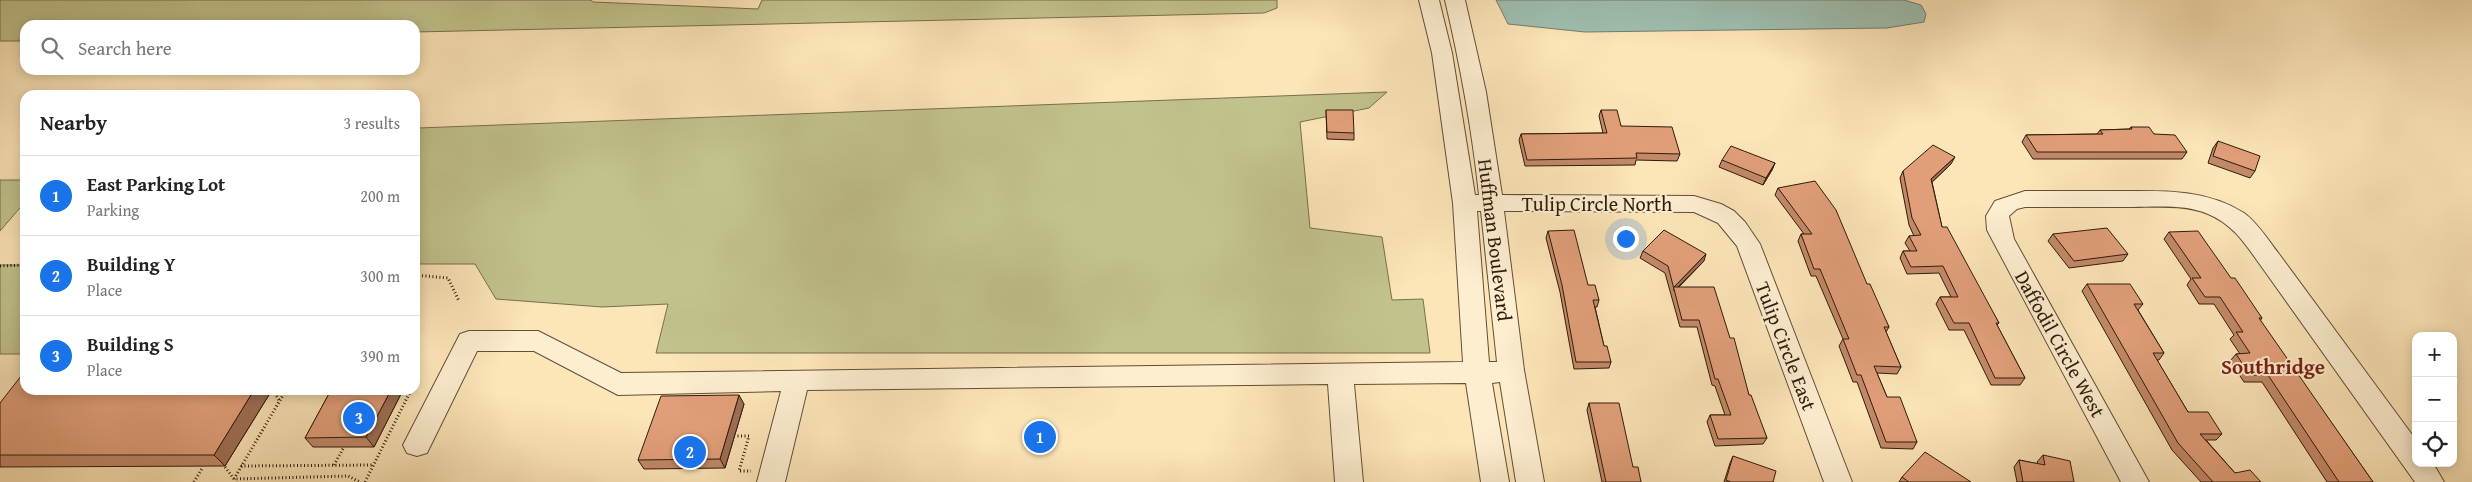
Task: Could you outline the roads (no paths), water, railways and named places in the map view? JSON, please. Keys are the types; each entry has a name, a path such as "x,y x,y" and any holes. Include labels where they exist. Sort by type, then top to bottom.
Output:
{"street":[{"name":"Huffman Boulevard","path":"1429,0 1442,53 1465,203 1478,372 1495,482"},
{"name":"Huffman Boulevard","path":"1455,0 1470,54 1492,203 1511,372 1530,482"},
{"name":"Daffodil Circle West","path":"2135,482 2002,238 1996,224 1998,214 2003,206 2010,201 2025,198 2171,199 2199,202 2217,208 2246,229 2412,457"},
{"name":"Tulip Circle North","path":"1465,203 1694,204 1726,216"},
{"name":"Tulip Circle East","path":"1726,216 1736,224 1748,244 1838,482"},
{"path":"417,445 469,341 538,341 618,384 797,380 1511,372"},
{"path":"1340,375 1349,482"},
{"path":"766,476 797,380"},
{"path":"2419,467 2430,482"}],"place":[{"name":"Building S","path":"359,418"},
{"name":"East Parking Lot","path":"1040,437"},
{"name":"Building Y","path":"690,452"}],"district":[{"name":"Southridge","path":"2273,367"}]}
